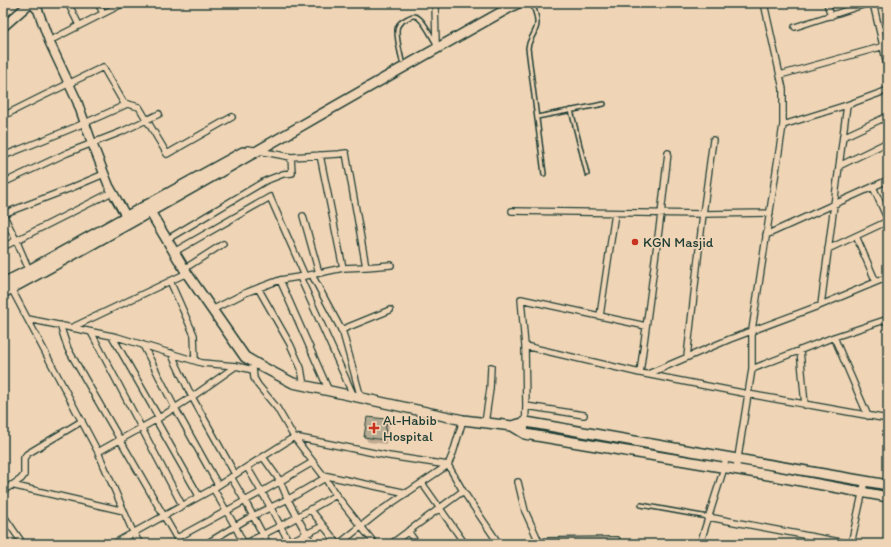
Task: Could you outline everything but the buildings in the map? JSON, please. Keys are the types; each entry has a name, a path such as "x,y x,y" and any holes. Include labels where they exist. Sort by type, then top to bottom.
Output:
{"main road":[{"path":"253,150 402,62 508,3"},
{"path":"6,286 148,209 518,3"},
{"path":"3,27 30,4 38,10 49,41 77,101 104,174 112,192 126,216"},
{"path":"6,286 29,270 126,216 148,209"},
{"path":"148,209 185,271 252,366 293,383 463,420 512,426 525,434 888,497"},
{"path":"512,426 526,422 737,460 888,485"}],"street":[{"path":"68,3 79,26"},
{"path":"98,3 103,13"},
{"path":"49,41 124,3"},
{"path":"435,3 436,43"},
{"path":"736,470 752,369 752,330 783,126 783,89 764,3"},
{"path":"827,3 831,16"},
{"path":"795,27 869,3"},
{"path":"873,3 886,46 888,71"},
{"path":"780,75 886,46"},
{"path":"3,116 104,67 124,103 139,107 167,154 232,117"},
{"path":"783,126 888,90"},
{"path":"3,156 71,128 85,124 125,105 124,103"},
{"path":"821,304 847,105"},
{"path":"3,183 67,153 121,132 159,114"},
{"path":"843,137 888,116"},
{"path":"688,357 703,214 713,140"},
{"path":"839,166 888,142"},
{"path":"253,150 291,157 346,153 366,267"},
{"path":"640,373 668,153"},
{"path":"320,155 343,268"},
{"path":"166,240 265,182 283,174 292,172 291,157"},
{"path":"29,270 3,214 104,174"},
{"path":"766,235 888,180"},
{"path":"828,249 888,221 873,188"},
{"path":"3,247 112,192"},
{"path":"174,252 270,197 302,277 358,397"},
{"path":"512,211 661,214 770,213"},
{"path":"600,316 615,213"},
{"path":"303,216 319,273"},
{"path":"856,236 876,282"},
{"path":"71,328 170,281 223,244"},
{"path":"212,310 245,293 280,280 343,268 391,265"},
{"path":"312,275 345,340 358,397"},
{"path":"648,374 730,338 888,277"},
{"path":"280,280 329,391"},
{"path":"170,281 194,335 195,360"},
{"path":"6,286 28,319 98,452 133,532 140,544"},
{"path":"258,288 290,344 301,368 304,386"},
{"path":"525,434 526,406 521,299 646,326"},
{"path":"341,330 390,310"},
{"path":"28,319 112,336 202,362 236,366 252,366 254,378 258,385 277,408 294,437 324,476 336,495 375,544"},
{"path":"752,369 834,337 888,320"},
{"path":"60,326 68,349 180,544"},
{"path":"91,332 182,505"},
{"path":"112,336 199,496"},
{"path":"834,337 868,416"},
{"path":"143,345 244,544 336,495"},
{"path":"524,346 640,373 805,405 888,419"},
{"path":"800,350 805,405"},
{"path":"171,353 262,535 268,544"},
{"path":"98,452 158,419 236,366"},
{"path":"484,422 490,390 491,367"},
{"path":"526,406 584,415"},
{"path":"310,509 338,544 382,509 448,465 454,453 463,420"},
{"path":"3,490 21,479 24,475 24,458 27,454 82,422"},
{"path":"115,544 133,532 216,487 294,437 389,456 448,465"},
{"path":"263,457 280,481 288,500 312,544"},
{"path":"700,544 726,458"},
{"path":"177,538 262,492 313,462"},
{"path":"448,465 463,491 499,544"},
{"path":"247,467 271,508 288,543 323,526"},
{"path":"206,544 253,516 288,500 324,476 407,493"},
{"path":"708,517 851,544 865,481"},
{"path":"518,482 526,511 541,544 546,541 583,543 618,540 617,544"},
{"path":"422,483 465,544"},
{"path":"11,485 124,511"},
{"path":"391,544 463,491"},
{"path":"3,515 23,544"},
{"path":"408,531 417,544"}],"lane":[{"path":"532,3 538,22 536,30 530,38 528,48 544,174"},
{"path":"402,62 397,30 398,25 402,21 412,16 418,17 423,22 436,43"},
{"path":"537,116 604,104"},
{"path":"572,110 587,174"},
{"path":"641,505 708,517"}],"place":[{"name":"KGN Masjid","path":"635,242"},
{"name":"Al-Habib Hospital","path":"374,428"}]}
